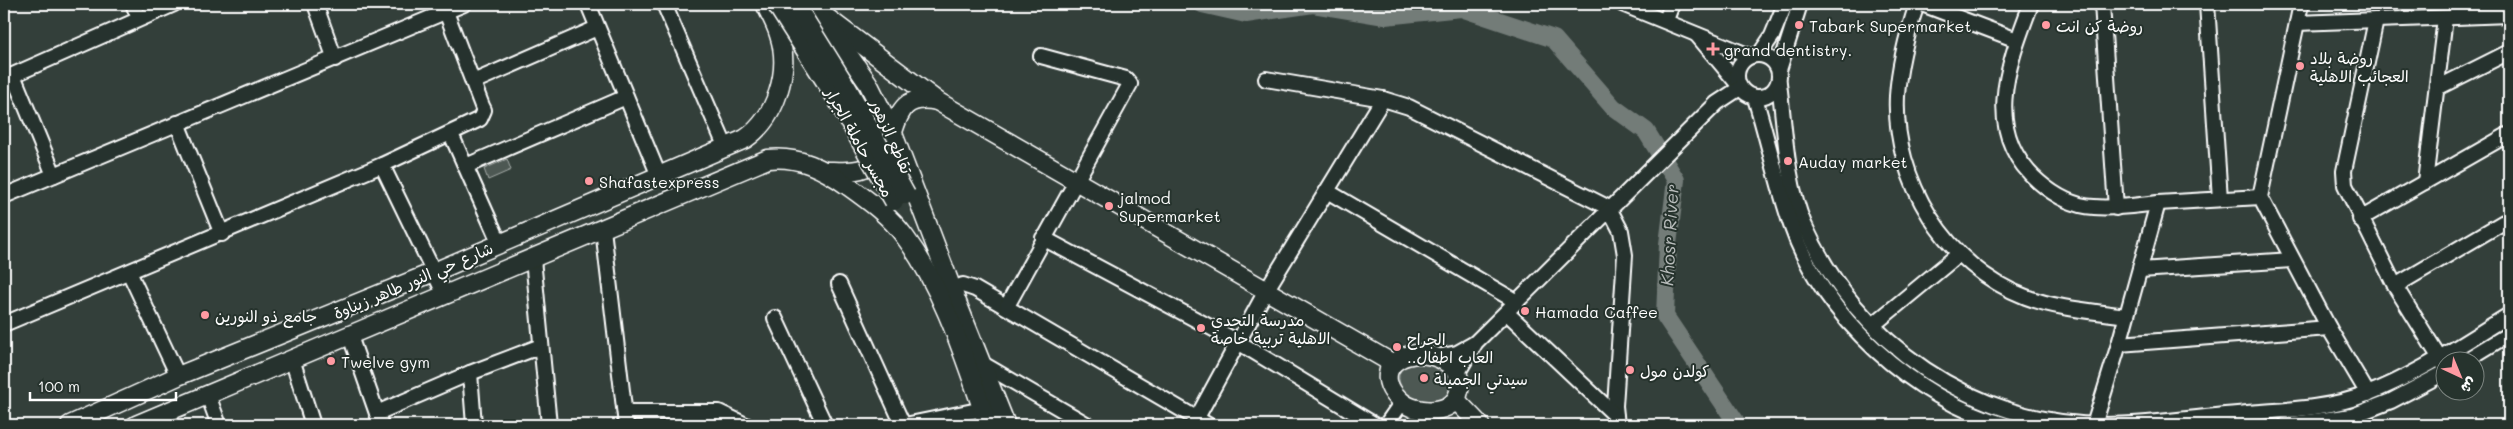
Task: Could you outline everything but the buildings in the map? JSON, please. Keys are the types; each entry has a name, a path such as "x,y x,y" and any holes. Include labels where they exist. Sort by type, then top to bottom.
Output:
{"main road":[{"path":"769,5 776,8 786,4"},
{"name":"مجسر حاملة الجرار","path":"795,4 849,91 900,198 946,285"},
{"path":"769,5 780,36"},
{"name":"مجسر حاملة الجرار","path":"769,5 838,101 900,198"},
{"path":"780,36 779,25 786,11 798,6 813,6 937,101 1267,289 1392,363"},
{"name":"تقاطع الزهور","path":"813,6 868,83 892,131 907,169 946,285"},
{"name":"شارع حي النور طاهر زيناوة","path":"70,425 178,376 434,272 726,148 754,133 774,102 780,83 783,66 780,36"},
{"path":"826,172 852,171 870,166 884,153 898,116 907,105 922,98 937,101"},
{"name":"شارع حي النور طاهر زيناوة","path":"136,425 768,159 802,160 826,172"},
{"path":"861,196 864,184 880,170 895,165 907,169"},
{"path":"826,172 881,210 946,285 983,364 1006,425"},
{"path":"946,285 985,417"},
{"path":"1409,355 1437,357 1448,362 1457,374 1459,390 1456,400 1446,408 1437,410 1414,408 1402,402 1388,379 1392,363 1398,358 1409,355"},
{"path":"1456,400 1480,425"}],"street":[{"path":"134,4 139,18"},
{"path":"54,175 8,77 174,4"},
{"path":"315,4 335,58"},
{"path":"4,196 335,58 445,7 464,4"},
{"path":"588,4 659,176"},
{"path":"664,4 726,148"},
{"path":"1622,4 1666,20 1697,35 1755,56 1771,59 1779,76 1793,183 1803,221 1819,253 1839,284 1873,325 1910,360 1929,374 1968,396 2023,415 2094,425 2204,421 2330,404 2368,394 2436,369"},
{"path":"1666,20 1672,4"},
{"path":"1437,357 1457,353 1476,342 1518,302 1612,205 1738,85 1740,64 1755,56 1772,36 1785,4"},
{"path":"1755,98 1767,96 1779,76 1800,4"},
{"path":"1916,4 1899,72 1897,98 1900,144 1907,171 1918,196 1938,228 1959,254 1975,269 1991,280 2026,297 2062,307 2126,316"},
{"path":"1922,4 2017,40"},
{"path":"2031,4 2017,40 2004,86 2003,110 2007,134 2016,155 2036,180 2048,190 2069,201 2092,207 2116,208 2260,197"},
{"path":"2102,4 2116,208"},
{"path":"2207,4 2220,199"},
{"path":"2301,4 2260,197 2329,328 2368,394"},
{"path":"4,324 222,234 382,165 480,119 484,110 445,7"},
{"path":"2297,23 2509,15"},
{"path":"2425,182 2445,18"},
{"path":"2376,20 2344,171 2345,185 2360,219 2395,286 2436,354"},
{"path":"473,82 597,28"},
{"path":"1697,35 1738,85 1755,98 1791,226 1813,272 1839,309 1881,354 1922,387 1961,409 1984,419 2006,425"},
{"path":"2437,88 2509,52"},
{"path":"1007,306 1130,84 1126,79 1041,56"},
{"path":"1266,78 1383,99 1409,107 1612,205 1621,231 1625,255 1616,421"},
{"path":"466,166 626,97"},
{"path":"946,285 963,285 1007,306 1199,423 1238,342 1267,289 1383,99"},
{"path":"1764,128 1768,121 1774,118 1784,122"},
{"path":"177,123 222,234"},
{"path":"451,134 500,244"},
{"path":"2360,219 2509,134"},
{"path":"382,165 445,295"},
{"path":"1326,191 1518,302"},
{"path":"2094,425 2158,204"},
{"path":"2395,286 2509,219"},
{"path":"603,229 626,419 719,412 746,425"},
{"path":"1043,238 1238,342 1375,425"},
{"path":"1873,325 1959,254"},
{"path":"533,259 549,425"},
{"path":"2140,270 2292,260"},
{"path":"129,272 178,376"},
{"path":"839,284 904,425 985,417"},
{"path":"1507,313 1616,421"},
{"path":"2461,352 2509,316"},
{"path":"775,318 825,425"},
{"path":"2119,344 2329,328"},
{"path":"2479,352 2509,334"},
{"path":"350,336 379,419 470,373 541,346"},
{"path":"1457,374 1476,342"},
{"path":"292,359 313,425"},
{"path":"983,364 1088,425"},
{"path":"2286,425 2352,416 2391,401 2436,371"},
{"path":"470,373 474,425"},
{"path":"208,395 219,425"},
{"path":"1386,425 1402,402"}],"shaded area":[{"path":"507,159 511,170 488,180 484,169"},
{"path":"1419,360 1451,370 1452,393 1438,401 1424,402 1413,398 1404,391 1399,382 1400,373 1406,365"}],"waterway":[{"name":"Khosr River","path":"1202,4 1246,14 1313,4 1385,16 1461,8 1554,39 1613,107 1646,131 1676,180 1668,244 1665,316 1738,425"}],"place":[{"name":"Tabark Supermarket","path":"1799,25"},
{"name":"روضة كن انت","path":"2046,25"},
{"name":"grand dentistry.","path":"1713,49"},
{"name":"روضة بلاد العجائب الاهلية","path":"2300,66"},
{"name":"Auday market","path":"1788,161"},
{"name":"Shafastexpress","path":"589,181"},
{"name":"jalmod Supermarket","path":"1109,206"},
{"name":"Hamada Caffee","path":"1525,311"},
{"name":"جامع ذو النورين","path":"205,315"},
{"name":"مدرسة التحدي الاهلية تربية خاصة","path":"1201,328"},
{"name":"الجراح ..العاب اطفال","path":"1397,347"},
{"name":"Twelve gym","path":"331,361"},
{"name":"كولدن مول","path":"1630,370"},
{"name":"سيدتي الجميلة","path":"1424,378"}]}
